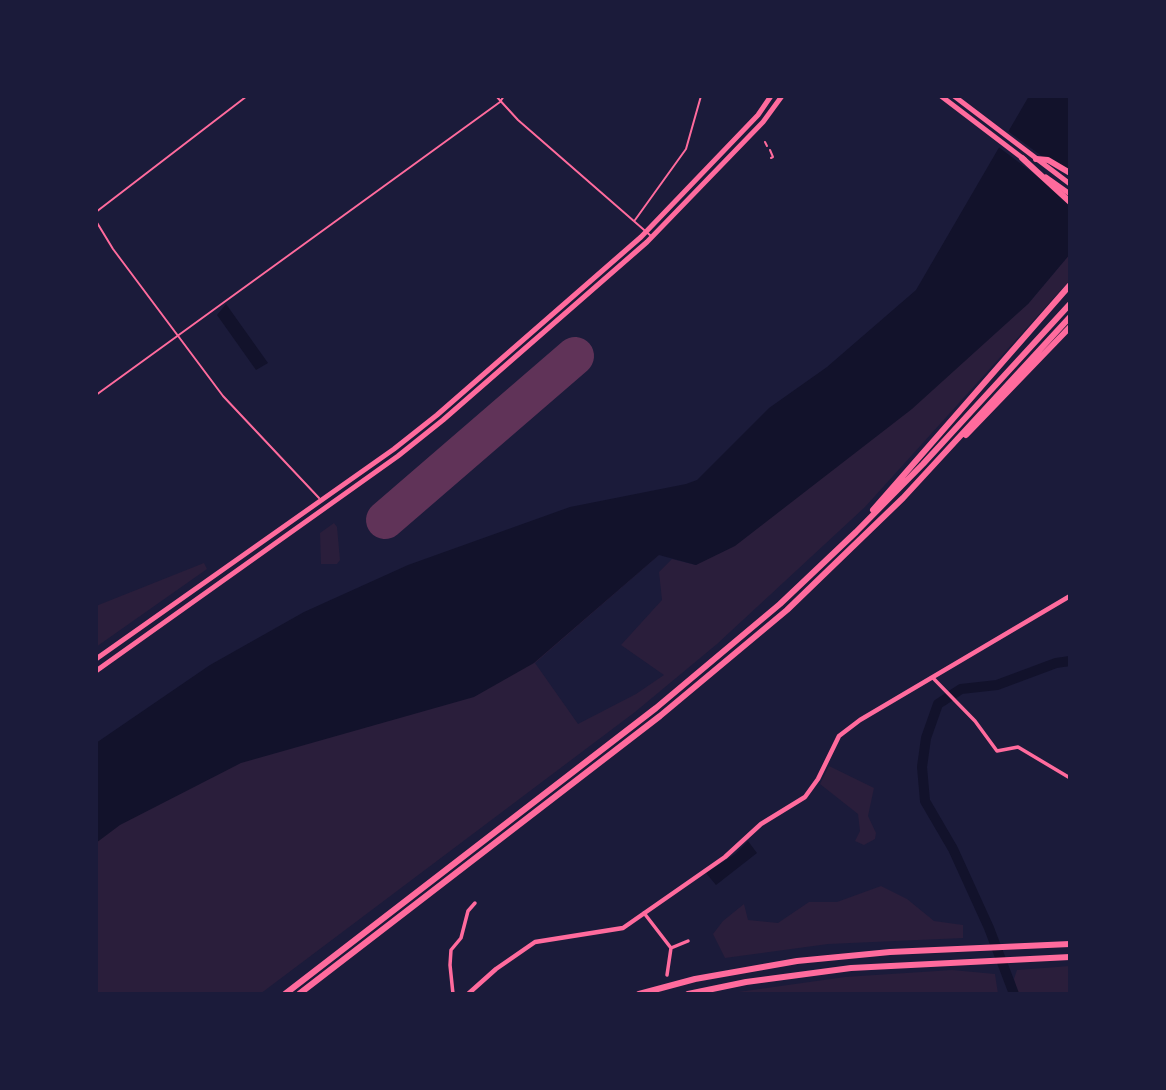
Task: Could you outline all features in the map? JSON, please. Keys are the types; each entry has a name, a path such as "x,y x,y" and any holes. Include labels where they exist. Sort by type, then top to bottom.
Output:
{"highway":[{"path":"1022,158 1070,202"},
{"path":"1036,159 1048,160 1070,173"},
{"path":"856,532 873,509 1070,285"},
{"path":"1050,309 1070,291"},
{"path":"285,994 656,708 780,604 923,464 1070,304"},
{"path":"299,994 706,679 787,611 903,498 1070,317"},
{"path":"903,498 921,484 1070,327"},
{"path":"639,994 695,979 848,955 1070,944"},
{"path":"688,994 799,974 961,961 1070,957"}],"main road":[{"path":"96,659 394,449 437,415 646,232 758,115 771,96"},
{"path":"96,671 443,420 652,237 763,122 782,96"},
{"path":"941,96 1070,194"},
{"path":"954,96 1070,184"}],"street":[{"path":"468,994 496,969 535,942 623,928 725,857 761,824 804,797 818,779 839,736 860,720 1070,596"},
{"path":"932,677 975,721 997,751 1018,747 1070,778"},
{"path":"453,994 451,950 461,937 468,911 475,903"},
{"path":"644,913 671,947 667,975"},
{"path":"671,947 688,941"}],"lane":[{"path":"96,212 247,96"},
{"path":"496,96 652,237"},
{"path":"96,395 500,102 504,96"},
{"path":"634,222 686,149 701,96"},
{"path":"96,220 113,249 223,396 326,507"}],"path":[{"path":"765,142 767,146"},
{"path":"770,150 773,157 771,158"}],"shaded area":[{"path":"1029,96 1070,96 1070,254 1028,304 912,409 735,546 696,565 659,555 534,663 474,697 241,763 120,825 96,843 96,743 210,665 304,612 408,565 570,507 697,480 769,408 827,367 916,290"},
{"path":"1070,254 1070,280 865,507 717,644 635,712 260,994 96,994 96,795 659,555 535,663 578,724 636,694 664,675 621,645 662,600 659,572 672,559 696,565 1028,304"},
{"path":"226,304 268,363 256,370 217,315"},
{"path":"334,523 337,527 340,560 337,564 321,564 320,533"},
{"path":"204,563 207,569 96,647 96,606"},
{"path":"829,766 874,788 868,816 876,833 875,839 864,845 855,841 860,831 858,814 820,784"},
{"path":"748,841 757,853 716,885 706,873 735,854"},
{"path":"881,886 907,899 934,921 963,925 963,938 828,944 725,958 713,934 723,921 744,904 748,920 778,923 809,902 837,902"},
{"path":"1070,966 1070,994 1018,994 1014,979 1017,970"},
{"path":"952,970 995,974 998,994 724,994 845,977"}],"pier":[{"path":"1005,129 1070,177 1070,201 996,145"}],"waterway":[{"path":"1014,994 989,928 953,849 925,801 922,767 926,738 938,704 961,689 997,685 1056,663 1070,661"}],"runway":[{"path":"385,520 575,356"}]}
